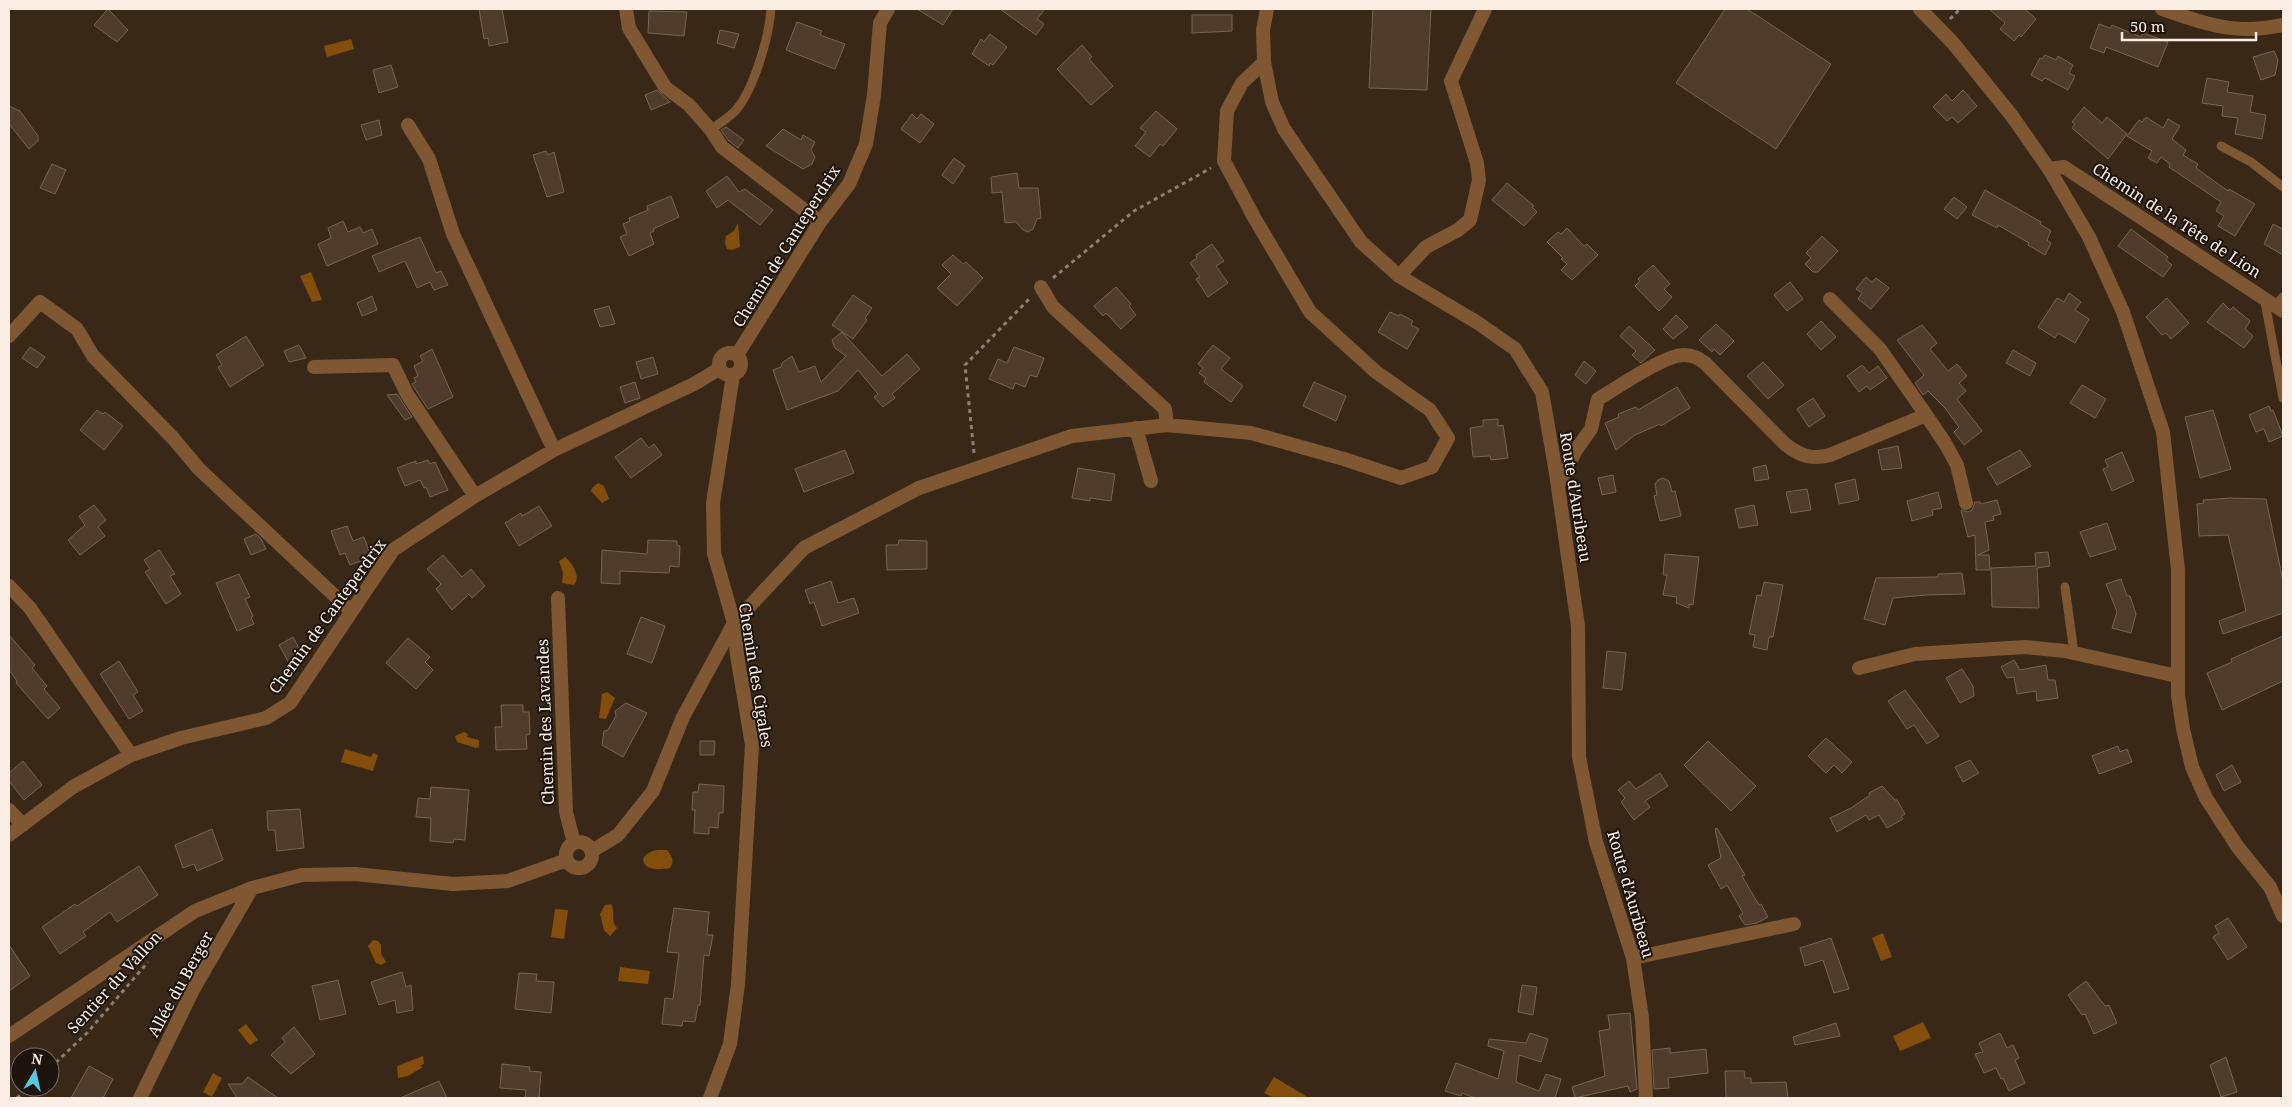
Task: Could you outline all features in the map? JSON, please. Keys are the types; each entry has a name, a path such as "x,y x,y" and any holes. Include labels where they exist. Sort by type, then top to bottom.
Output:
{"street":[{"path":"626,9 629,28 665,87 689,105 711,130 722,147 820,222"},
{"name":"Chemin de Canteperdrix","path":"737,355 820,222 849,184 866,144 874,95 880,23 888,9"},
{"name":"Route d'Auribeau","path":"1267,9 1263,30 1264,62 1272,102 1284,128 1361,242 1399,276 1478,323 1514,349 1542,392 1558,485 1578,626 1579,757 1596,842 1632,958 1642,1018 1646,1098"},
{"path":"1399,276 1426,247 1458,230 1470,220 1479,180 1477,163 1451,80 1485,9"},
{"path":"1920,9 1953,43 2012,116 2049,169 2089,237 2123,312 2163,432 2178,570 2177,676 2183,729 2196,775 2206,798 2237,846 2270,887 2283,916"},
{"path":"2162,9 2228,27 2248,30 2283,25"},
{"path":"592,851 618,835 653,791 683,717 734,623 804,548 919,488 1072,436 1167,425 1251,434 1344,458 1402,478 1432,467 1448,438 1430,410 1376,372 1310,312 1255,219 1224,161 1227,111 1242,83 1264,62"},
{"path":"408,125 428,159 453,234 554,450"},
{"name":"Chemin de la Tête de Lion","path":"2049,169 2064,166 2264,297 2281,304"},
{"path":"1041,288 1053,307 1165,408 1167,425"},
{"path":"1830,299 1880,349 1945,443 1957,465 1966,503"},
{"path":"9,336 40,302 77,329 93,356 173,438 199,469 351,612"},
{"name":"Chemin de Canteperdrix","path":"9,835 73,786 131,755 181,738 266,718 290,703 393,550 475,496 554,450 694,384 720,368 719,360 724,354 731,353 737,355 740,359 741,367 733,375"},
{"path":"1558,485 1576,450 1591,429 1598,399 1660,363 1682,355 1694,356 1705,364 1786,445 1799,454 1815,459 1830,455 1926,415"},
{"path":"314,367 393,365 407,394 475,496"},
{"path":"720,368 726,375 733,375"},
{"name":"Chemin des Cigales","path":"710,1098 730,1044 737,992 752,745 737,655 734,623 714,553 712,503 732,392 733,375"},
{"path":"1136,428 1151,481"},
{"path":"9,586 30,608 131,755"},
{"name":"Chemin des Lavandes","path":"558,598 566,812 574,843"},
{"path":"1859,668 1915,654 2025,647 2074,653 2177,676"},
{"path":"9,810 23,825"},
{"path":"574,843 585,843 592,851 591,861 585,867 577,868 567,860 566,851 574,843"},
{"path":"9,1036 195,912 252,888 302,875 355,874 453,884 508,882 567,860"},
{"name":"Allée du Berger","path":"140,1098 194,988 252,888"},
{"path":"1632,958 1794,924"}],"lane":[{"path":"711,130 735,111 749,88 759,64 771,9"},
{"path":"2221,146 2251,162 2283,187"},
{"path":"2264,297 2283,398"},
{"path":"2065,587 2074,653"}],"path":[{"name":"Sentier du Vallon","path":"60,1058 86,1033 149,961"}],"shaded area":[{"path":"351,39 354,49 327,57 324,46"},
{"path":"738,223 740,247 732,250 727,249 725,243 726,236 734,231"},
{"path":"311,272 322,300 312,302 300,276"},
{"path":"598,483 604,486 609,499 602,503 591,491"},
{"path":"565,557 575,570 577,578 574,585 562,583 563,573 559,561"},
{"path":"607,692 615,698 606,719 599,718 602,694"},
{"path":"464,732 468,734 467,737 479,740 479,747 476,748 457,742 455,736"},
{"path":"345,749 371,757 373,753 378,755 373,771 341,762"},
{"path":"667,850 671,856 673,861 670,868 657,869 646,866 643,859 646,855 653,851"},
{"path":"611,904 617,928 610,936 604,930 600,914 605,905"},
{"path":"555,909 568,910 564,939 551,937"},
{"path":"1883,933 1892,957 1881,961 1872,938"},
{"path":"373,940 378,941 381,945 381,954 386,962 381,965 376,963 368,946"},
{"path":"620,967 650,971 648,984 618,981"},
{"path":"1923,1022 1931,1038 1900,1051 1893,1036"},
{"path":"246,1024 258,1040 250,1045 238,1030"},
{"path":"423,1056 424,1064 420,1066 423,1067 408,1076 398,1078 397,1066"},
{"path":"213,1073 222,1078 212,1097 203,1092"},
{"path":"1274,1077 1306,1096 1305,1098 1274,1098 1264,1093"}],"building":[{"path":"108,9 128,30 117,42 94,25"},
{"path":"479,9 502,9 508,42 489,46 488,38 484,39"},
{"path":"917,9 953,9 943,25"},
{"path":"1000,9 1045,9 1037,19 1044,24 1036,35"},
{"path":"1373,9 1431,9 1427,90 1369,88"},
{"path":"1725,9 1747,9 1831,64 1776,149 1676,83"},
{"path":"1989,9 2025,9 2036,19 2021,37 2019,35 2014,41 2000,29 2005,23"},
{"path":"649,11 687,12 684,36 648,33"},
{"path":"1192,15 1232,15 1232,31 1192,33"},
{"path":"797,22 822,31 820,35 845,44 835,69 786,50"},
{"path":"2099,24 2110,28 2112,25 2141,37 2143,33 2168,42 2158,67 2106,47 2104,53 2090,48"},
{"path":"720,30 739,34 734,48 717,43"},
{"path":"990,34 1007,47 993,65 990,63 989,66 972,54 981,39 984,42"},
{"path":"1082,45 1092,57 1089,59 1113,86 1091,105 1057,69"},
{"path":"2274,51 2278,60 2275,75 2261,80 2253,57"},
{"path":"2045,55 2056,60 2058,56 2073,65 2069,73 2075,76 2068,90 2045,78 2042,81 2031,75 2040,58 2042,59"},
{"path":"391,65 398,87 379,93 373,70"},
{"path":"2207,78 2229,82 2227,92 2253,96 2250,112 2266,115 2262,139 2235,134 2238,118 2222,116 2223,106 2202,103"},
{"path":"657,90 670,102 651,110 645,95"},
{"path":"1963,90 1977,106 1958,123 1952,117 1947,121 1933,107 1946,94 1952,101"},
{"path":"9,106 20,111 38,136 38,141 29,149 9,124"},
{"path":"2084,107 2102,123 2107,117 2127,134 2108,159 2072,128 2075,124 2072,122"},
{"path":"1156,111 1177,129 1163,146 1160,144 1150,157 1135,146 1146,132 1140,128"},
{"path":"912,114 917,119 921,114 934,124 920,143 901,129"},
{"path":"2146,117 2163,128 2168,119 2180,126 2172,139 2186,150 2183,155 2198,164 2196,168 2228,191 2229,189 2255,204 2235,236 2218,226 2224,216 2216,211 2221,202 2169,167 2170,164 2161,157 2157,163 2148,158 2152,151 2127,136 2139,120 2142,122"},
{"path":"379,120 382,135 366,140 361,125"},
{"path":"726,127 744,140 738,148 729,141 721,130"},
{"path":"783,129 801,140 803,135 815,142 811,150 815,157 812,164 803,169 766,146"},
{"path":"546,151 548,155 554,152 564,192 547,197 533,155"},
{"path":"954,158 965,166 953,184 942,175"},
{"path":"52,164 66,170 55,194 40,188"},
{"path":"1017,173 1019,188 1038,188 1041,218 1037,219 1033,229 1028,232 1023,230 1016,222 1005,223 1002,192 992,193 991,177"},
{"path":"727,176 739,192 745,189 773,210 760,225 728,200 717,208 706,191"},
{"path":"1507,183 1534,206 1532,207 1537,212 1524,226 1492,200"},
{"path":"1985,190 2041,222 2040,224 2051,231 2047,240 2051,243 2045,255 2028,245 2029,243 1998,225 1997,228 1972,215"},
{"path":"671,196 679,217 653,229 654,231 650,233 654,244 629,256 620,237 627,234 623,224 630,221 629,218 648,210 647,206"},
{"path":"1954,197 1967,207 1957,219 1944,209"},
{"path":"343,221 348,232 360,227 363,233 372,229 378,244 327,266 318,244 331,238 328,228"},
{"path":"2273,224 2283,229 2283,255 2264,244"},
{"path":"1567,228 1584,246 1587,244 1598,255 1572,280 1561,270 1567,264 1547,242 1558,232 1561,234"},
{"path":"2131,229 2168,257 2166,260 2172,265 2163,277 2118,246"},
{"path":"1822,236 1838,251 1818,272 1813,272 1805,264 1811,258 1806,253"},
{"path":"420,237 436,273 441,271 448,285 434,290 430,282 417,288 405,261 379,272 372,256"},
{"path":"1212,244 1224,261 1216,266 1228,283 1208,297 1196,279 1200,277 1190,263 1197,258 1196,255"},
{"path":"953,255 963,264 966,262 983,278 957,306 937,288 951,274 942,265"},
{"path":"1653,265 1670,284 1664,289 1672,297 1659,311 1635,286 1640,281 1638,279"},
{"path":"1866,277 1872,282 1876,278 1889,288 1871,309 1858,299 1862,293 1856,289"},
{"path":"1790,282 1803,299 1787,311 1774,295"},
{"path":"1116,287 1131,304 1129,306 1136,315 1121,329 1106,313 1103,316 1094,306"},
{"path":"2069,293 2081,302 2075,310 2089,319 2075,343 2058,333 2055,338 2038,327 2057,298 2064,302"},
{"path":"853,295 872,308 865,318 867,320 853,339 832,325"},
{"path":"372,296 377,310 362,316 357,303"},
{"path":"2167,298 2189,323 2171,339 2166,333 2162,335 2146,317"},
{"path":"2223,303 2230,310 2233,307 2250,321 2245,329 2253,336 2244,348 2207,322"},
{"path":"609,306 615,324 600,327 594,310"},
{"path":"1390,312 1399,316 1400,314 1413,321 1411,325 1419,329 1407,349 1378,332"},
{"path":"1676,315 1688,327 1673,339 1663,329"},
{"path":"1821,321 1836,337 1821,350 1807,334"},
{"path":"1716,324 1734,341 1720,355 1714,349 1712,352 1699,340"},
{"path":"1922,325 1937,343 1930,349 1948,371 1957,364 1967,376 1959,383 1966,391 1957,399 1982,431 1964,445 1954,432 1959,427 1945,408 1928,391 1923,395 1915,383 1924,375 1897,340"},
{"path":"1629,326 1655,350 1641,363 1632,355 1636,351 1620,336"},
{"path":"842,332 882,376 907,354 920,369 892,394 895,398 883,407 874,397 878,394 858,370 838,391 787,410 773,370 781,367 782,363 792,356 799,372 815,366 821,382 846,356 835,348 832,340"},
{"path":"246,336 264,365 230,387 218,367 222,365 216,355"},
{"path":"299,345 306,358 289,362 284,351"},
{"path":"1213,345 1230,358 1221,369 1243,386 1231,402 1204,382 1206,378 1199,373 1203,368 1198,364"},
{"path":"30,347 45,357 37,368 22,358"},
{"path":"1014,347 1044,358 1037,377 1030,375 1025,387 1015,383 1013,389 989,379 998,359 1007,363"},
{"path":"432,349 453,397 428,409 412,384 416,382 414,378 418,376 414,366 423,361 420,356"},
{"path":"2013,350 2036,363 2030,376 2006,363"},
{"path":"653,357 658,374 641,379 636,362"},
{"path":"1584,361 1596,371 1586,384 1575,375"},
{"path":"1763,362 1784,385 1768,399 1747,376"},
{"path":"1862,365 1869,373 1878,366 1887,378 1870,390 1867,386 1859,392 1847,376"},
{"path":"635,382 640,398 625,403 620,387"},
{"path":"1314,382 1346,396 1336,421 1303,406"},
{"path":"2082,385 2106,399 2095,418 2070,403"},
{"path":"1677,387 1690,408 1661,426 1660,424 1635,435 1616,450 1605,423 1619,417 1618,414 1636,407 1638,410"},
{"path":"397,394 412,417 405,420 387,395"},
{"path":"1813,398 1825,416 1809,427 1797,409"},
{"path":"2269,406 2271,411 2273,410 2283,436 2269,442 2264,429 2256,432 2249,415"},
{"path":"97,410 103,414 105,412 123,426 104,450 80,430"},
{"path":"2213,410 2231,469 2200,478 2185,417"},
{"path":"1498,419 1498,426 1503,425 1508,458 1491,460 1490,456 1473,457 1470,428 1483,426 1483,420"},
{"path":"641,438 649,448 654,444 662,455 631,478 615,457"},
{"path":"1898,446 1902,468 1882,470 1878,450"},
{"path":"845,450 854,473 804,492 795,469"},
{"path":"2020,450 2031,466 1997,485 1987,468"},
{"path":"2122,452 2134,481 2112,491 2103,469 2108,467 2105,460"},
{"path":"428,460 430,464 435,462 448,490 430,497 426,487 424,488 420,480 405,486 397,468 416,461 416,464"},
{"path":"1766,465 1769,479 1755,481 1753,468"},
{"path":"1078,468 1115,474 1111,501 1090,498 1090,501 1072,498"},
{"path":"1613,475 1616,492 1602,495 1598,478"},
{"path":"1663,478 1669,481 1672,492 1675,491 1681,516 1660,521 1654,496 1657,495 1655,484"},
{"path":"1855,479 1859,500 1839,504 1835,484"},
{"path":"1807,489 1811,510 1791,513 1786,492"},
{"path":"1938,492 1942,508 1932,510 1933,515 1912,521 1907,501"},
{"path":"2230,498 2266,499 2283,581 2283,613 2223,634 2219,621 2246,611 2228,535 2199,536 2197,504 2204,503 2203,500"},
{"path":"1997,500 2001,514 1993,516 1994,520 1985,522 1989,550 1978,555 1989,555 1990,570 1976,570 1975,535 1968,537 1961,510 1968,512 1972,510 1975,502 1980,502 1981,504"},
{"path":"94,505 106,520 98,527 105,536 80,555 68,540 85,525 79,516"},
{"path":"1754,505 1758,525 1739,528 1735,509"},
{"path":"539,506 552,526 519,546 505,523 521,513 522,516"},
{"path":"2107,523 2116,549 2090,557 2080,532"},
{"path":"347,526 353,541 364,537 371,557 350,565 345,553 340,555 331,531"},
{"path":"256,534 266,549 251,555 244,539"},
{"path":"648,540 677,541 677,545 680,546 679,567 670,566 669,573 620,571 620,584 601,583 602,550 647,554"},
{"path":"899,540 927,541 927,569 887,570 886,545 898,545"},
{"path":"159,550 175,574 170,576 181,594 166,604 145,572 150,569 144,560"},
{"path":"2048,552 2050,566 2037,568 2039,608 1992,607 1991,568 2036,566 2035,553"},
{"path":"1665,554 1699,557 1693,605 1689,604 1689,608 1676,603 1677,597 1663,595 1667,575 1663,575"},
{"path":"443,555 462,577 471,569 485,586 472,598 469,594 452,610 436,589 441,584 427,569"},
{"path":"1962,573 1965,594 1893,598 1885,625 1864,619 1876,578 1938,577 1938,574"},
{"path":"239,574 250,597 245,599 253,616 251,617 254,624 237,631 216,583"},
{"path":"2121,579 2127,596 2130,596 2136,614 2131,633 2112,628 2117,612 2106,584"},
{"path":"831,581 838,603 854,598 859,613 822,626 814,602 810,604 805,590"},
{"path":"1764,582 1783,585 1773,637 1769,637 1767,650 1753,647 1755,635 1749,634 1757,595 1761,596"},
{"path":"641,617 665,626 652,663 627,654"},
{"path":"9,635 35,665 32,668 47,686 44,689 60,708 48,719 16,683 17,681 9,670"},
{"path":"2283,636 2283,681 2222,710 2207,673 2232,662 2231,659"},
{"path":"293,637 303,656 289,663 279,645"},
{"path":"408,638 430,657 425,662 433,670 416,689 386,663"},
{"path":"1607,651 1626,653 1622,690 1603,688"},
{"path":"2014,660 2020,670 2046,665 2048,680 2055,680 2058,698 2037,701 2036,691 2017,694 2014,677 2007,678 2001,667"},
{"path":"119,661 138,692 133,695 143,711 129,719 100,674"},
{"path":"1962,669 1973,686 1974,696 1960,703 1946,678"},
{"path":"1905,690 1939,736 1927,744 1914,725 1907,729 1888,701"},
{"path":"626,703 647,713 623,757 602,745 604,731 608,730 616,716 615,711"},
{"path":"501,705 523,705 523,712 529,712 530,734 526,735 527,749 496,750 495,727 502,727"},
{"path":"1826,738 1852,762 1842,773 1834,765 1826,773 1808,756"},
{"path":"700,741 715,741 714,755 700,755"},
{"path":"1708,741 1756,786 1731,811 1684,765"},
{"path":"2118,746 2120,752 2127,749 2132,762 2099,774 2092,756"},
{"path":"1970,760 1979,773 1963,782 1955,767"},
{"path":"23,761 42,785 24,800 9,781 9,773"},
{"path":"2232,765 2241,782 2224,791 2216,775"},
{"path":"1660,773 1668,786 1645,801 1650,807 1634,820 1621,802 1625,798 1618,790 1629,781 1636,789"},
{"path":"699,784 724,786 723,813 719,813 718,828 709,827 709,834 694,833 695,810 692,810 693,792 698,792"},
{"path":"1882,786 1897,800 1905,814 1901,816 1903,819 1887,828 1879,815 1869,820 1866,815 1837,832 1830,818 1851,808 1870,795 1869,793"},
{"path":"431,787 469,790 465,840 454,839 453,843 430,841 431,818 416,817 418,798 430,799"},
{"path":"300,809 304,848 277,851 275,830 268,830 267,811"},
{"path":"1717,828 1745,875 1742,876 1768,917 1757,923 1745,925 1739,916 1743,913 1727,885 1721,889 1708,865 1721,858 1715,829"},
{"path":"212,829 223,860 197,871 194,864 183,868 175,845"},
{"path":"139,866 158,895 117,922 110,912 83,932 86,936 60,954 42,927 75,904 77,906"},
{"path":"674,908 709,912 707,935 713,935 709,956 704,955 700,1005 698,1005 695,1022 683,1021 682,1026 662,1024 665,998 673,999 679,953 667,952"},
{"path":"2228,918 2247,947 2228,960 2213,937 2219,933 2215,926"},
{"path":"1831,938 1849,989 1834,993 1823,960 1805,966 1800,948"},
{"path":"9,945 30,976 9,991"},
{"path":"402,972 406,987 411,985 413,1010 397,1013 395,1000 379,1005 371,982"},
{"path":"519,973 537,974 536,981 554,982 551,1013 515,1009"},
{"path":"338,980 346,1014 320,1020 312,986"},
{"path":"2086,981 2105,1006 2109,1005 2117,1023 2094,1034 2085,1014 2082,1015 2068,995"},
{"path":"1522,985 1537,987 1533,1015 1518,1012"},
{"path":"1630,1013 1637,1089 1630,1092 1628,1086 1575,1098 1572,1087 1605,1076 1599,1031 1610,1029 1608,1015"},
{"path":"1836,1023 1840,1036 1795,1045 1793,1037"},
{"path":"294,1027 315,1054 291,1074 271,1055 285,1042 282,1038"},
{"path":"1530,1033 1548,1039 1541,1062 1519,1055 1516,1082 1539,1091 1546,1074 1561,1079 1555,1098 1475,1098 1462,1093 1461,1096 1445,1091 1456,1063 1498,1079 1504,1051 1488,1046 1489,1039 1526,1043"},
{"path":"2000,1033 2007,1048 2013,1045 2019,1058 2015,1060 2025,1083 2009,1091 1996,1068 1984,1073 1975,1054 1983,1052 1979,1043"},
{"path":"1670,1048 1670,1053 1706,1049 1708,1073 1668,1078 1669,1088 1654,1089 1652,1050"},
{"path":"2226,1057 2237,1092 2221,1097 2210,1065"},
{"path":"502,1064 530,1067 529,1071 541,1072 539,1098 525,1098 526,1090 500,1088"},
{"path":"89,1066 113,1079 103,1098 71,1098"},
{"path":"1725,1071 1744,1071 1745,1078 1751,1078 1751,1083 1786,1082 1788,1098 1726,1098"},
{"path":"248,1077 278,1098 237,1098 228,1084 242,1084"},
{"path":"439,1081 447,1098 400,1098"}]}
